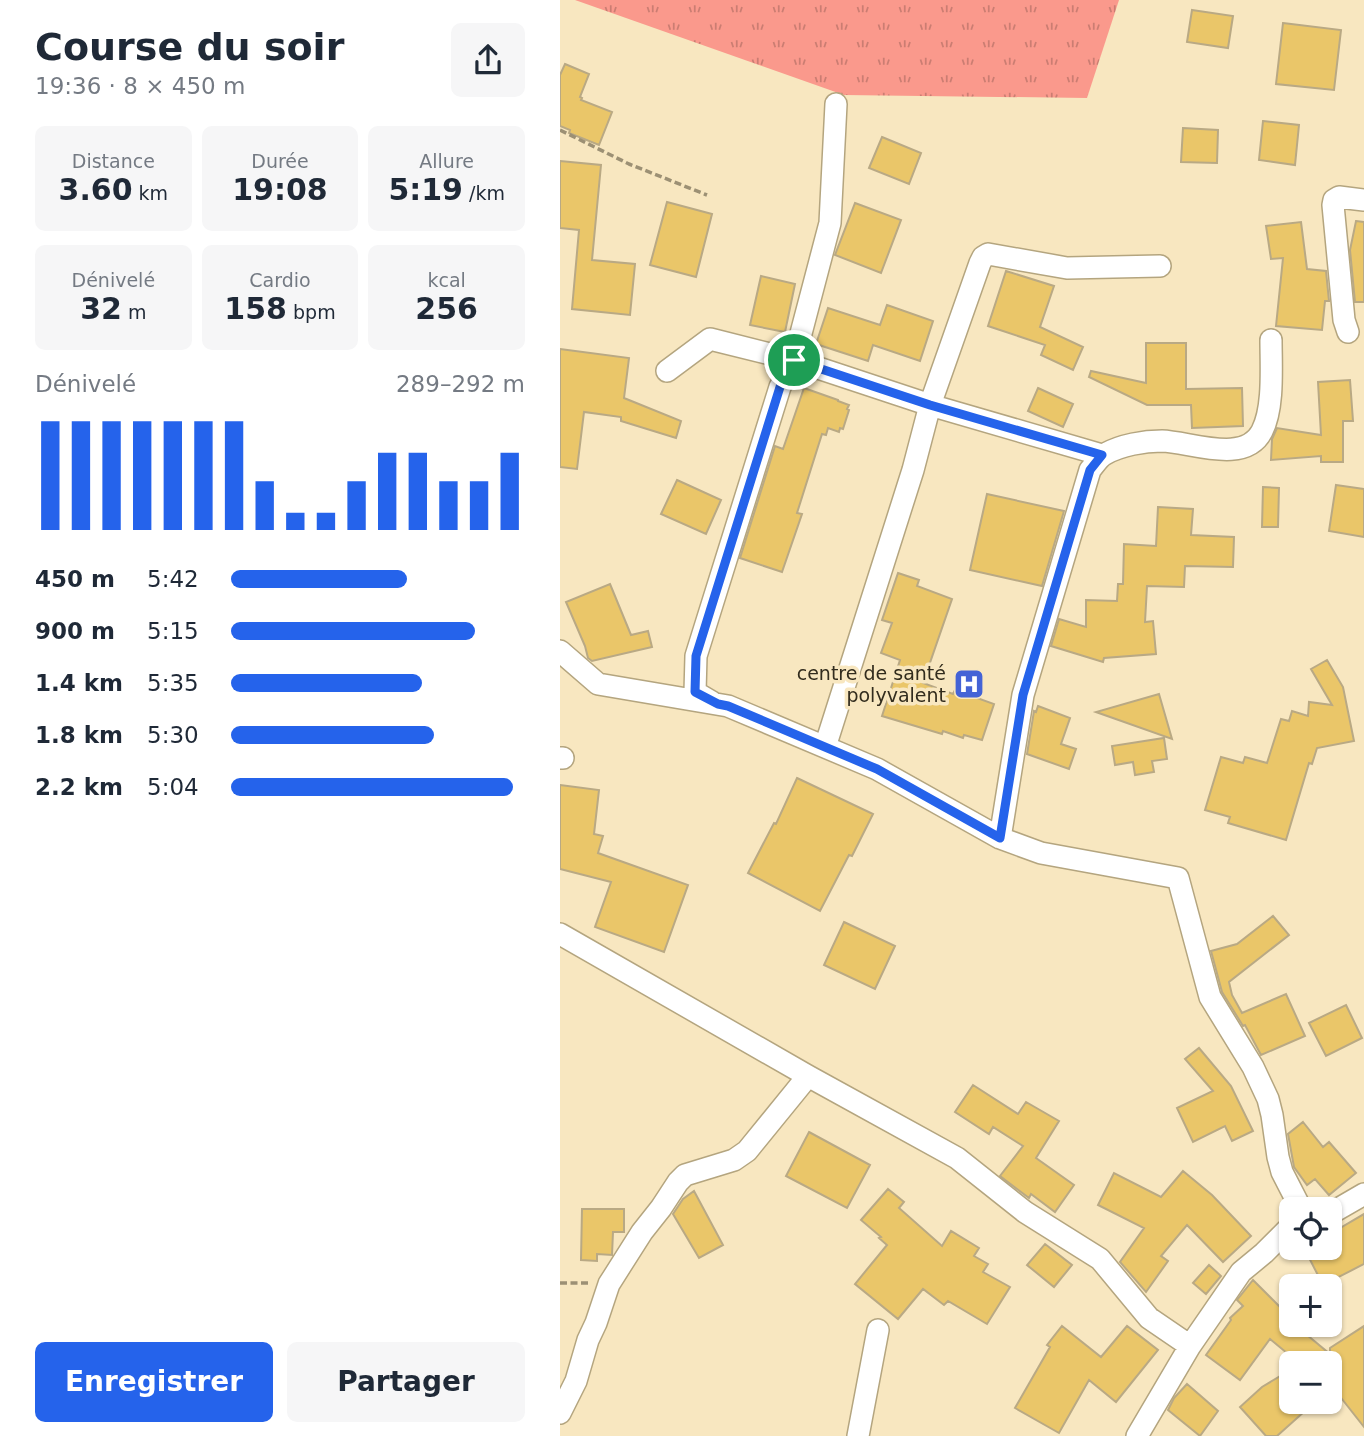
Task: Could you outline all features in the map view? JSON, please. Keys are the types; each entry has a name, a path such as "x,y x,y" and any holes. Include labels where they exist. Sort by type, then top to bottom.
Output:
{"street":[{"path":"718,704 695,692 696,656 780,387 794,360 830,223 836,104"},
{"path":"1348,332 1344,320 1333,205 1334,200 1339,197 1364,200"},
{"path":"825,747 914,470 930,405 983,257 988,254 1067,268 1160,266"},
{"path":"667,371 710,339 794,360 930,405 1102,455"},
{"path":"1000,838 1023,695 1090,470 1102,455 1126,445 1161,441 1234,450 1247,447 1262,432 1270,402 1271,341"},
{"path":"560,651 598,684 728,706 877,769 1000,838 1041,853 1178,878 1210,997 1253,1067 1268,1099 1280,1165 1295,1197"},
{"path":"560,934 957,1158 1025,1212 1100,1259 1149,1318 1190,1346"},
{"path":"560,1413 576,1381 609,1284 678,1182 685,1175 734,1160 747,1151 808,1076"},
{"path":"1342,1207 1364,1194"},
{"path":"1137,1436 1190,1346 1241,1272 1279,1239"},
{"path":"858,1436 878,1330"}],"path":[{"path":"560,131 629,164 707,195"},
{"path":"560,1283 609,1284"}],"green space":[{"path":"575,0 1119,0 1087,98 844,95"}],"building":[{"path":"1192,10 1233,16 1228,48 1187,42"},
{"path":"1283,23 1341,30 1334,90 1276,84"},
{"path":"565,64 589,74 581,100 612,112 599,145 569,133 570,130 560,126 560,75"},
{"path":"1263,121 1299,125 1295,165 1259,160"},
{"path":"1183,128 1218,130 1217,163 1181,162"},
{"path":"882,137 921,153 909,184 869,168"},
{"path":"560,161 601,165 592,260 635,264 630,315 572,309 579,230 560,228"},
{"path":"667,202 712,214 696,277 650,265"},
{"path":"855,203 901,220 881,273 835,255"},
{"path":"1356,221 1364,222 1364,302 1355,302 1350,250"},
{"path":"1301,222 1307,269 1326,271 1329,301 1325,301 1322,330 1276,326 1283,258 1271,259 1266,226"},
{"path":"1006,271 1054,286 1040,327 1083,347 1073,370 1041,355 1045,345 988,326"},
{"path":"761,276 795,284 785,332 750,325"},
{"path":"887,305 933,321 920,361 873,345 868,361 816,344 828,308 880,325"},
{"path":"1146,343 1186,343 1186,389 1242,388 1243,426 1192,428 1191,405 1147,405 1089,377 1091,371 1146,383"},
{"path":"560,349 629,358 624,398 681,421 676,438 621,421 621,417 584,412 577,469 560,467"},
{"path":"1350,380 1353,421 1343,421 1343,462 1321,462 1321,456 1271,460 1272,439 1277,428 1321,435 1318,382"},
{"path":"804,388 849,405 849,410 843,429 840,428 839,432 828,428 826,435 822,434 797,513 802,514 782,572 740,558 775,446 783,449"},
{"path":"1038,388 1073,404 1063,427 1028,411"},
{"path":"677,480 721,500 706,534 661,514"},
{"path":"1336,485 1364,489 1364,537 1329,531"},
{"path":"1263,487 1279,488 1278,527 1262,527"},
{"path":"987,494 1064,511 1042,586 970,570"},
{"path":"1158,507 1193,509 1191,535 1234,537 1233,567 1185,566 1184,587 1147,586 1145,622 1153,621 1156,654 1104,658 1103,662 1051,646 1059,619 1086,627 1086,600 1117,601 1118,584 1123,584 1124,544 1156,546"},
{"path":"898,573 919,580 917,586 952,599 923,683 953,694 955,690 994,704 982,740 964,735 963,738 943,731 942,734 882,716 900,660 881,653 892,623 882,620"},
{"path":"610,584 631,635 648,631 652,647 592,661 588,658 566,602"},
{"path":"1327,660 1343,687 1354,741 1317,748 1312,764 1309,763 1286,840 1228,823 1230,817 1205,810 1221,757 1243,763 1245,757 1267,763 1281,719 1289,721 1292,711 1308,716 1309,702 1332,705 1311,669"},
{"path":"1159,694 1172,739 1096,712"},
{"path":"1038,706 1070,718 1061,744 1076,749 1069,769 1027,754 1034,711 1036,712"},
{"path":"1164,738 1167,759 1152,761 1154,772 1135,775 1133,762 1115,765 1112,746"},
{"path":"797,778 873,814 820,911 748,873 774,823 776,824"},
{"path":"560,785 599,790 594,834 603,836 598,853 688,885 664,952 595,927 611,882 560,869"},
{"path":"1273,916 1289,935 1229,982 1232,995 1242,1013 1286,994 1305,1036 1261,1055 1245,1025 1243,1026 1222,992 1211,951 1237,944"},
{"path":"844,922 895,946 875,989 824,965"},
{"path":"1346,1005 1362,1038 1326,1056 1309,1023"},
{"path":"1199,1048 1231,1086 1253,1131 1232,1141 1225,1126 1193,1142 1177,1108 1213,1091 1185,1059"},
{"path":"973,1085 1018,1114 1026,1102 1059,1121 1036,1158 1074,1185 1055,1212 1031,1194 1029,1198 1000,1176 1023,1146 993,1127 989,1134 955,1112"},
{"path":"1303,1122 1323,1147 1329,1142 1356,1173 1329,1195 1315,1179 1307,1185 1294,1167 1288,1134"},
{"path":"809,1132 870,1165 847,1208 786,1176"},
{"path":"1183,1171 1212,1195 1251,1236 1223,1262 1187,1225 1161,1256 1168,1261 1146,1292 1120,1262 1144,1228 1098,1205 1114,1173 1161,1197"},
{"path":"888,1189 904,1202 899,1208 942,1246 951,1231 979,1248 974,1256 988,1264 983,1272 1010,1287 987,1324 948,1301 944,1305 923,1289 898,1319 855,1284 887,1245 861,1220"},
{"path":"694,1191 723,1245 699,1258 673,1214 683,1199"},
{"path":"582,1209 624,1209 624,1232 613,1232 612,1255 597,1254 597,1261 581,1260"},
{"path":"1364,1214 1364,1264 1342,1275 1317,1274 1310,1260 1342,1260 1342,1227"},
{"path":"1045,1244 1072,1265 1054,1287 1027,1265"},
{"path":"1209,1265 1221,1276 1206,1294 1193,1283"},
{"path":"1253,1280 1279,1306 1279,1337 1309,1337 1326,1351 1284,1351 1270,1339 1240,1380 1206,1355 1230,1318 1243,1306 1237,1300"},
{"path":"1062,1326 1101,1357 1127,1326 1158,1350 1116,1402 1089,1380 1059,1433 1015,1408 1050,1347 1047,1345"},
{"path":"1364,1326 1364,1427 1342,1399 1342,1351 1330,1351 1330,1348"},
{"path":"1279,1377 1279,1414 1302,1414 1277,1436 1266,1436 1240,1407 1262,1387"},
{"path":"1187,1384 1218,1411 1200,1436 1168,1410 1174,1398"}],"place":[{"name":"centre de santé polyvalent","path":"969,684"}],"route":[{"path":"794,360 930,405 1102,455 1090,470 1023,695 1000,838 877,769 695,692 696,656 780,387 794,360"}]}
